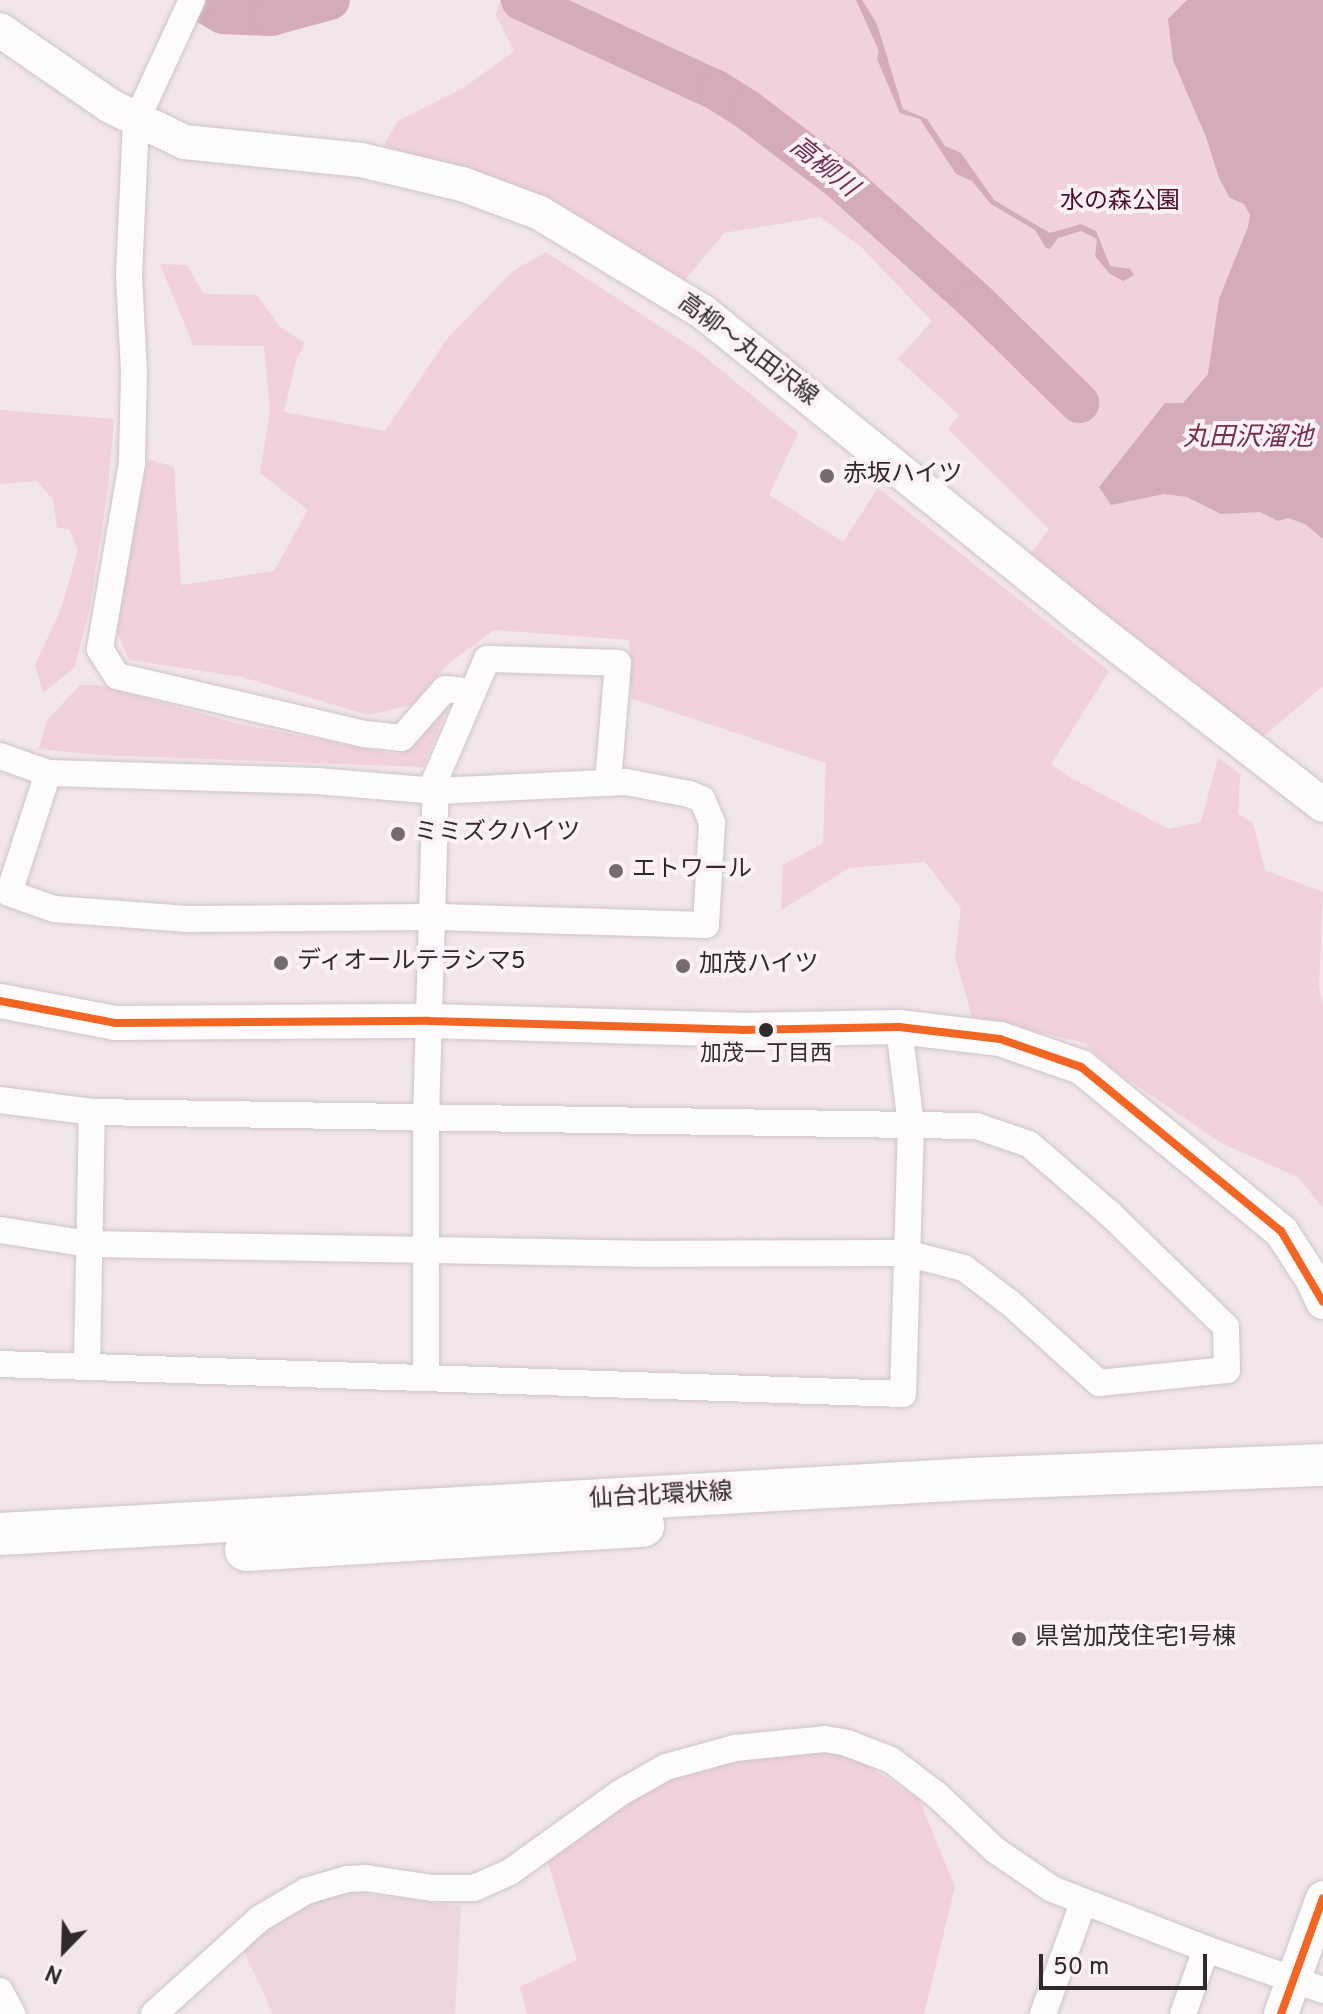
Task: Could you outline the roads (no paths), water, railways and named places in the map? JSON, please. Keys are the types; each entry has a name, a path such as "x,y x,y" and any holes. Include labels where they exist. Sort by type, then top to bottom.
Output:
{"main road":[{"name":"仙台北環状線","path":"0,1534 973,1479 1323,1465"},
{"name":"仙台北環状線","path":"0,1560 326,1546 855,1513 1323,1491"}],"street":[{"path":"192,0 136,121 129,276 134,372 132,463 100,649 117,676 365,734 402,738 445,689 473,692"},
{"name":"高柳～丸田沢線","path":"0,30 136,121 184,142 361,160 462,184 540,213 703,312 1060,601 1323,805"},
{"path":"426,1376 426,1117 436,778 487,659 618,663 608,783"},
{"path":"0,756 48,773 317,781 437,791 626,782 702,799 712,823 706,925 431,917 133,916 54,909 9,893 48,773"},
{"path":"0,1001 115,1023 428,1021 741,1030 899,1027 1000,1039 1081,1067 1281,1231 1313,1280 1323,1302"},
{"path":"0,1364 903,1394 911,1125 899,1027"},
{"path":"0,1100 92,1112 976,1126 1029,1144 1110,1214 1226,1327 1227,1370 1099,1383 1010,1303 964,1268 905,1253 426,1251 89,1244 0,1230"},
{"path":"87,1367 92,1112"},
{"path":"154,2014 259,1919 306,1891 347,1879 366,1878 433,1888 474,1888 510,1872 645,1777 703,1755 764,1743 825,1739 847,1743 891,1760 937,1795 1014,1866 1083,1903 1308,1985"},
{"path":"1281,2014 1308,1985 1323,1898"},
{"path":"1043,2014 1083,1903"},
{"path":"1183,2014 1206,1949"},
{"path":"0,1991 12,2014"}],"water":[{"path":"856,0 862,0 877,24 903,109 927,119 945,146 961,153 994,200 1050,233 1081,224 1096,231 1110,266 1130,269 1134,275 1123,281 1110,274 1095,256 1097,239 1081,231 1058,238 1050,249 1046,248 1035,230 991,204 972,181 956,174 920,119 900,113 877,59 879,51"},
{"name":"丸田沢溜池","path":"1187,0 1323,0 1323,539 1305,524 1288,518 1278,521 1260,512 1221,514 1187,497 1164,494 1111,505 1099,487 1165,403 1183,403 1208,374 1219,299 1248,227 1250,215 1244,204 1230,198 1219,178 1206,137 1173,60 1168,19"}],"waterway":[{"name":"高柳川","path":"199,0 223,14 271,16 330,0"},
{"name":"高柳川","path":"521,0 716,90 749,111 839,179 975,301 1079,403"}],"place":[{"name":"赤坂ハイツ","path":"827,476"},
{"name":"ミミズクハイツ","path":"398,834"},
{"name":"エトワール","path":"616,871"},
{"name":"ディオールテラシマ5","path":"281,963"},
{"name":"加茂ハイツ","path":"683,966"},
{"name":"加茂一丁目西","path":"766,1030"},
{"name":"県営加茂住宅1号棟","path":"1019,1639"}],"park label":[{"name":"水の森公園","path":"1120,203"}]}
